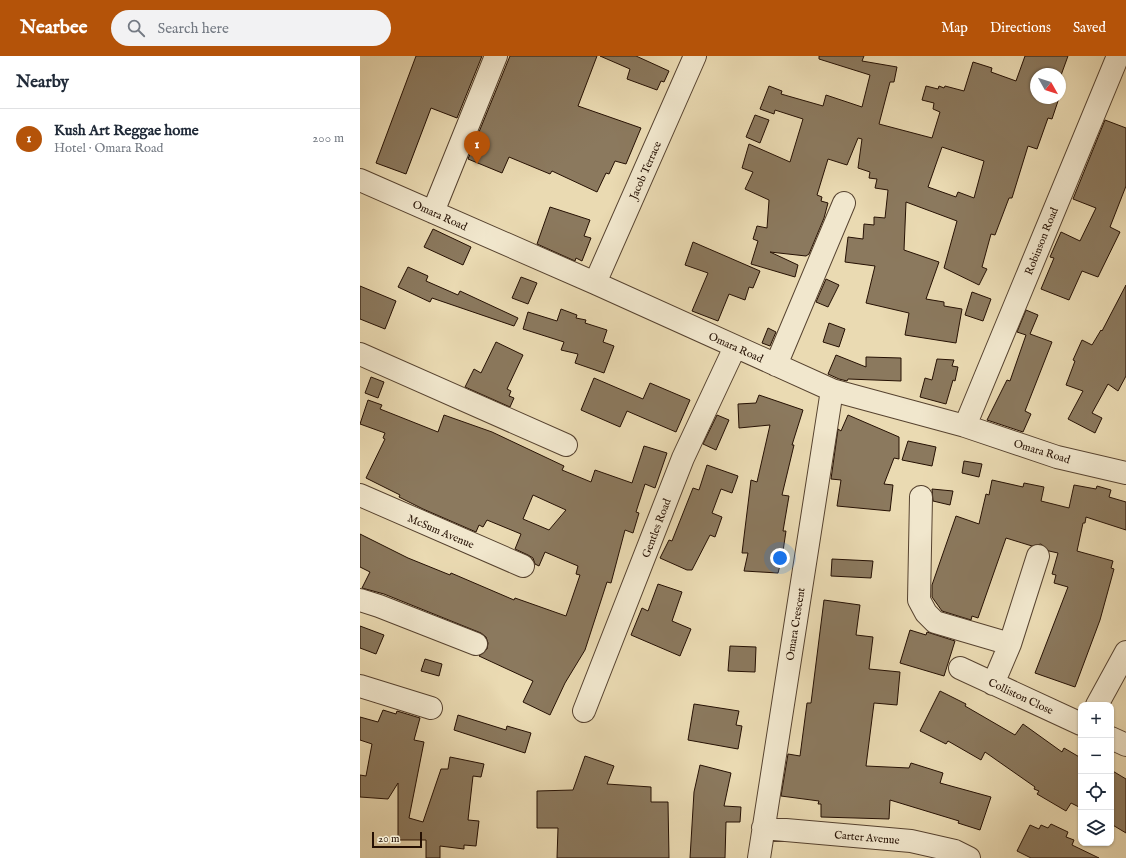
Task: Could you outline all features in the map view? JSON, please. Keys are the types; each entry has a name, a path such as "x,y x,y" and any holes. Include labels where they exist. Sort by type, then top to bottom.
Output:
{"street":[{"path":"433,212 496,56"},
{"name":"Jacob Terrace","path":"595,283 695,56"},
{"name":"Robinson Road","path":"965,426 1118,56"},
{"name":"Omara Road","path":"360,180 595,283 832,390 965,426 1057,457 1126,473"},
{"path":"776,365 844,203"},
{"name":"Gentles Road","path":"584,711 683,458 734,347"},
{"path":"360,354 566,445"},
{"name":"Omara Crescent","path":"759,858 832,390"},
{"name":"McSum Avenue","path":"360,495 522,566"},
{"path":"921,497 920,600 926,613 935,622 1010,644"},
{"path":"993,684 1010,644 1038,556"},
{"path":"360,600 476,644"},
{"path":"1099,702 1126,652"},
{"name":"Colliston Close","path":"960,668 1078,723"},
{"path":"360,686 431,708"},
{"path":"1114,739 1126,745"},
{"name":"Carter Avenue","path":"763,828 911,840 954,851 969,858"}],"building":[{"path":"416,56 482,56 457,118 431,108 406,174 376,163"},
{"path":"510,56 597,56 578,106 641,128 626,164 615,161 609,174 606,173 597,192 552,171 550,174 509,157 502,173 468,159"},
{"path":"600,56 636,56 669,71 664,82 661,81 657,90 627,79 630,69"},
{"path":"819,56 864,56 862,61 897,67 894,82 890,82 879,124 932,138 940,112 933,109 934,103 922,100 926,86 938,89 939,86 944,88 945,86 964,91 973,62 992,68 991,72 1016,81 1025,56 1068,56 1064,68 1030,68 1030,104 1057,104 1052,119 1048,118 1037,149 1028,146 1012,198 1009,198 995,235 991,234 982,267 987,269 979,285 944,268 957,221 906,202 904,250 939,262 926,299 944,302 944,306 962,309 956,343 905,335 909,313 866,303 875,266 845,262 848,237 863,239 864,224 874,225 874,217 885,218 888,190 875,188 877,179 869,178 870,172 858,168 862,139 858,138 847,165 828,159 817,195 822,197 821,201 828,203 824,218 809,254 806,256 770,252 798,265 795,277 751,264 758,241 753,239 757,226 767,228 769,200 745,189 753,172 742,168 749,144 790,162 803,119 775,110 774,114 760,109 769,86 782,91 781,94 823,106 826,95 862,107 870,75 819,59","holes":["942,147 984,161 974,198 958,192 956,197 928,187"]},
{"path":"755,115 769,120 760,143 746,137"},
{"path":"1105,120 1126,128 1126,186 1110,227 1120,232 1098,277 1082,271 1069,300 1041,289 1054,258 1050,257 1061,232 1080,241 1096,208 1073,199"},
{"path":"550,207 590,220 584,236 591,238 582,261 576,258 575,261 537,244"},
{"path":"433,229 471,247 463,265 424,247"},
{"path":"693,242 760,271 753,288 749,287 745,300 729,294 718,321 692,311 708,273 685,265"},
{"path":"408,267 428,276 426,281 458,295 460,291 518,318 514,326 432,298 430,302 398,287"},
{"path":"521,277 537,283 528,304 512,298"},
{"path":"826,279 839,285 828,307 816,302"},
{"path":"1126,285 1126,376 1118,391 1108,384 1092,413 1102,418 1095,433 1068,419 1083,391 1066,385 1075,361 1073,360 1082,340 1092,345 1101,330 1102,331"},
{"path":"360,286 396,301 385,329 360,319"},
{"path":"972,292 991,299 983,321 965,315"},
{"path":"561,309 577,315 576,318 586,320 585,323 607,330 603,342 614,346 604,373 575,363 578,354 561,350 564,342 523,329 528,312 557,321"},
{"path":"1026,310 1038,315 1030,334 1052,342 1025,411 1031,414 1023,432 987,420 1007,380 1010,381 1026,335 1017,332"},
{"path":"829,323 845,329 839,347 823,342"},
{"path":"768,328 776,332 770,346 762,343"},
{"path":"496,342 523,355 507,389 511,391 509,396 514,398 510,407 465,387 474,369 481,373"},
{"path":"836,355 866,367 866,357 901,358 901,381 848,379 847,381 839,379 828,374"},
{"path":"937,359 954,360 952,366 958,367 955,381 953,380 946,404 920,397 925,378 932,380"},
{"path":"371,377 384,382 378,398 365,393"},
{"path":"594,378 643,399 650,383 690,400 676,432 627,411 620,427 581,410"},
{"path":"759,395 803,410 792,445 794,445 782,495 789,496 783,531 786,531 778,573 744,571 748,553 742,553 751,480 757,482 770,425 739,428 738,404 756,403"},
{"path":"368,400 382,405 380,409 438,432 444,415 492,432 564,466 562,470 591,482 595,470 632,483 644,446 667,453 655,488 645,484 636,512 639,513 633,533 625,530 611,583 607,582 585,650 565,683 550,715 523,702 533,681 479,656 487,649 488,643 486,637 481,633 384,594 362,588 370,572 360,567 360,534 408,558 450,575 451,573 514,600 515,598 566,616 580,575 576,574 578,566 545,552 539,566 535,564 533,558 515,549 521,534 487,520 483,527 479,525 476,532 423,509 399,497 400,495 366,478 385,439 383,438 385,433 360,424","holes":["533,495 566,510 549,530 523,519"]},
{"path":"717,415 729,420 716,450 703,444"},
{"path":"848,415 899,437 899,459 894,458 884,484 893,485 890,511 837,506 841,480 831,479 838,429 841,431"},
{"path":"908,441 936,447 932,466 902,460"},
{"path":"964,461 982,464 979,477 962,473"},
{"path":"707,465 738,476 732,493 721,489 712,513 722,517 715,537 710,535 692,570 687,570 660,558 669,540 672,541 693,488 699,490"},
{"path":"992,480 1023,487 1024,483 1044,487 1041,501 1069,508 1074,485 1096,489 1097,486 1111,490 1109,497 1126,502 1126,530 1086,517 1085,523 1083,523 1077,551 1113,561 1111,568 1114,569 1100,620 1075,687 1035,673 1068,587 1054,583 1056,575 1052,574 1058,553 1049,551 1041,544 1032,546 1006,538 978,618 972,616 971,620 942,611 932,597 932,585 956,516 979,524 986,494 989,495"},
{"path":"932,489 953,491 950,505 933,501"},
{"path":"832,559 873,561 871,578 831,576"},
{"path":"658,584 682,592 672,621 691,629 680,656 631,635 642,608 648,611"},
{"path":"824,600 860,605 856,635 873,637 869,669 900,672 897,705 874,703 866,766 909,768 911,763 943,773 940,783 991,797 980,830 958,823 959,821 890,800 889,819 821,817 821,804 818,804 819,801 781,796 788,754 800,756 807,703 811,703"},
{"path":"360,626 384,635 376,654 360,648"},
{"path":"910,630 926,635 927,632 955,641 944,676 900,663"},
{"path":"730,646 756,647 755,672 728,671"},
{"path":"425,659 442,664 439,676 421,671"},
{"path":"940,691 966,704 965,706 1015,735 1023,724 1062,752 1064,748 1078,756 1078,806 1071,803 1066,811 1037,794 1039,791 1034,789 1035,787 985,752 981,760 948,741 946,744 920,731"},
{"path":"694,704 739,711 736,725 742,726 738,749 688,740"},
{"path":"383,710 396,714 397,711 420,718 414,740 424,742 409,818 423,822 441,769 448,769 450,757 484,764 481,777 473,776 468,820 479,821 476,846 464,845 464,849 440,846 440,858 426,858 426,840 398,840 398,783 388,799 360,797 360,775 366,776 372,744 360,740 360,717 378,722"},
{"path":"458,715 506,730 507,726 531,733 525,753 454,730"},
{"path":"585,756 614,766 607,784 651,787 651,802 668,802 669,858 557,858 558,828 537,828 537,791 573,790"},
{"path":"700,765 731,773 724,806 741,807 740,822 726,822 725,858 690,858 694,792"},
{"path":"1114,772 1126,779 1126,833 1114,826"},
{"path":"1051,824 1068,832 1066,837 1074,840 1072,845 1099,858 1031,858 1017,851 1030,825 1039,829 1041,825 1048,828"}],"place":[{"name":"Kush Art Reggae home","path":"477,164"}]}
